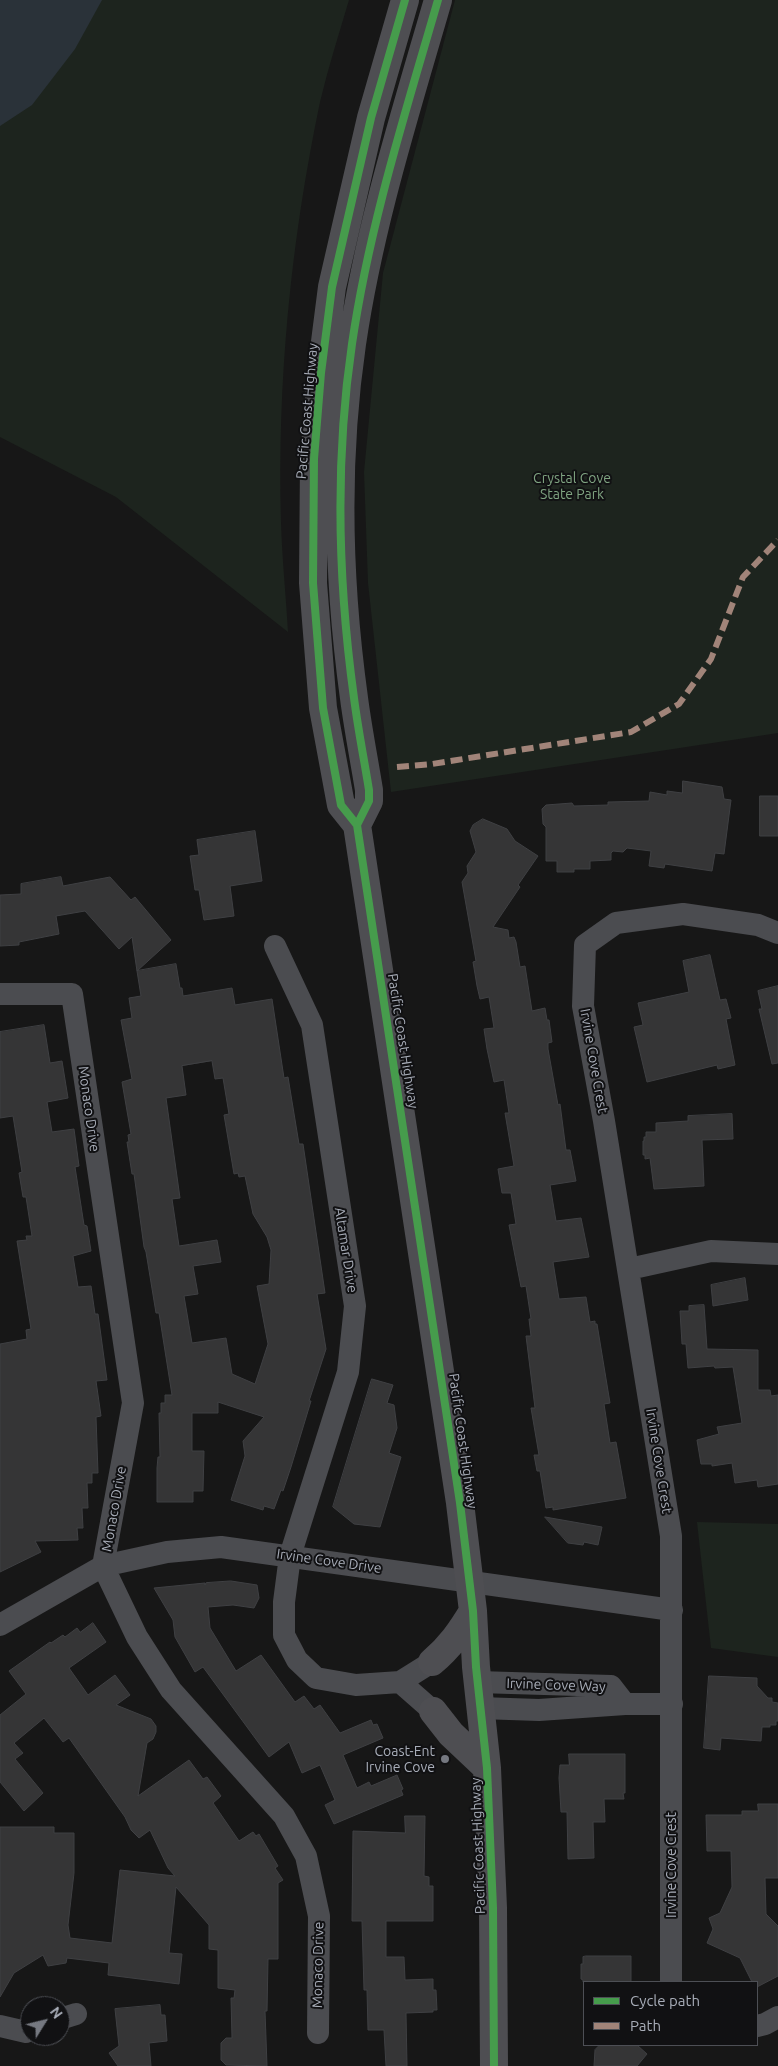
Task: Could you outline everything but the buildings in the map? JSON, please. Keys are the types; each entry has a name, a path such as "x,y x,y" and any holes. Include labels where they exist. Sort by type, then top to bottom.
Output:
{"highway":[{"name":"Pacific Coast Highway","path":"405,0 371,118 332,287 321,373 314,459 313,583 323,708 341,805 357,824 473,1605 479,1695 487,1768 493,1908 494,2066"},
{"path":"357,824 369,801 354,698 344,606 341,522 343,439 348,382 352,345 386,177 438,0"},
{"path":"432,1662 460,1634 473,1605"},
{"path":"433,1711 451,1734 487,1768"}],"street":[{"name":"Irvine Cove Crest","path":"671,1981 671,1536 629,1269 583,1006 585,945 616,923 683,914 758,925 778,933"},
{"name":"Altamar Drive","path":"275,946 312,1025 355,1306 348,1372 290,1556"},
{"name":"Monaco Drive","path":"0,994 72,994 133,1403 104,1566 136,1637 171,1690 284,1816 306,1856 319,1916 318,2033"},
{"path":"629,1269 711,1251 778,1254"},
{"name":"Irvine Cove Drive","path":"0,1625 104,1566 167,1552 221,1547 672,1610"},
{"path":"290,1556 284,1602 284,1635 297,1660 316,1678 356,1685 400,1682 432,1662"},
{"path":"400,1682 433,1711"},
{"name":"Irvine Cove Way","path":"479,1695 542,1685 611,1686 626,1704"},
{"name":"Irvine Cove Way","path":"479,1695 539,1710 626,1704 672,1704"},
{"path":"758,2026 778,2017"},
{"path":"0,2026 20,2031"}],"green space":[{"path":"0,0 349,0 320,102 301,206 288,311 281,416 280,469 288,632 116,497 0,437"},
{"name":"Crystal Cove State Park","path":"455,0 778,0 778,733 391,792 368,583 364,472 383,273"},
{"path":"697,1522 778,1524 778,1657 711,1648"}],"shaded area":[{"path":"0,0 102,0 75,49 32,105 0,126"}],"marked path":[{"path":"397,767 432,764 631,732 679,704 711,659 743,577 778,540"}],"cycle path":[{"path":"405,0 371,118 332,287 321,373 314,459 313,583 323,708 341,805 357,825 460,1503 473,1611 476,1667 487,1768 493,1908 494,2066"},
{"path":"357,825 369,801 369,790 349,654 342,566 341,476 347,388 359,300 378,214 438,0"}],"place":[{"name":"Coast-Ent Irvine Cove","path":"445,1759"}]}
